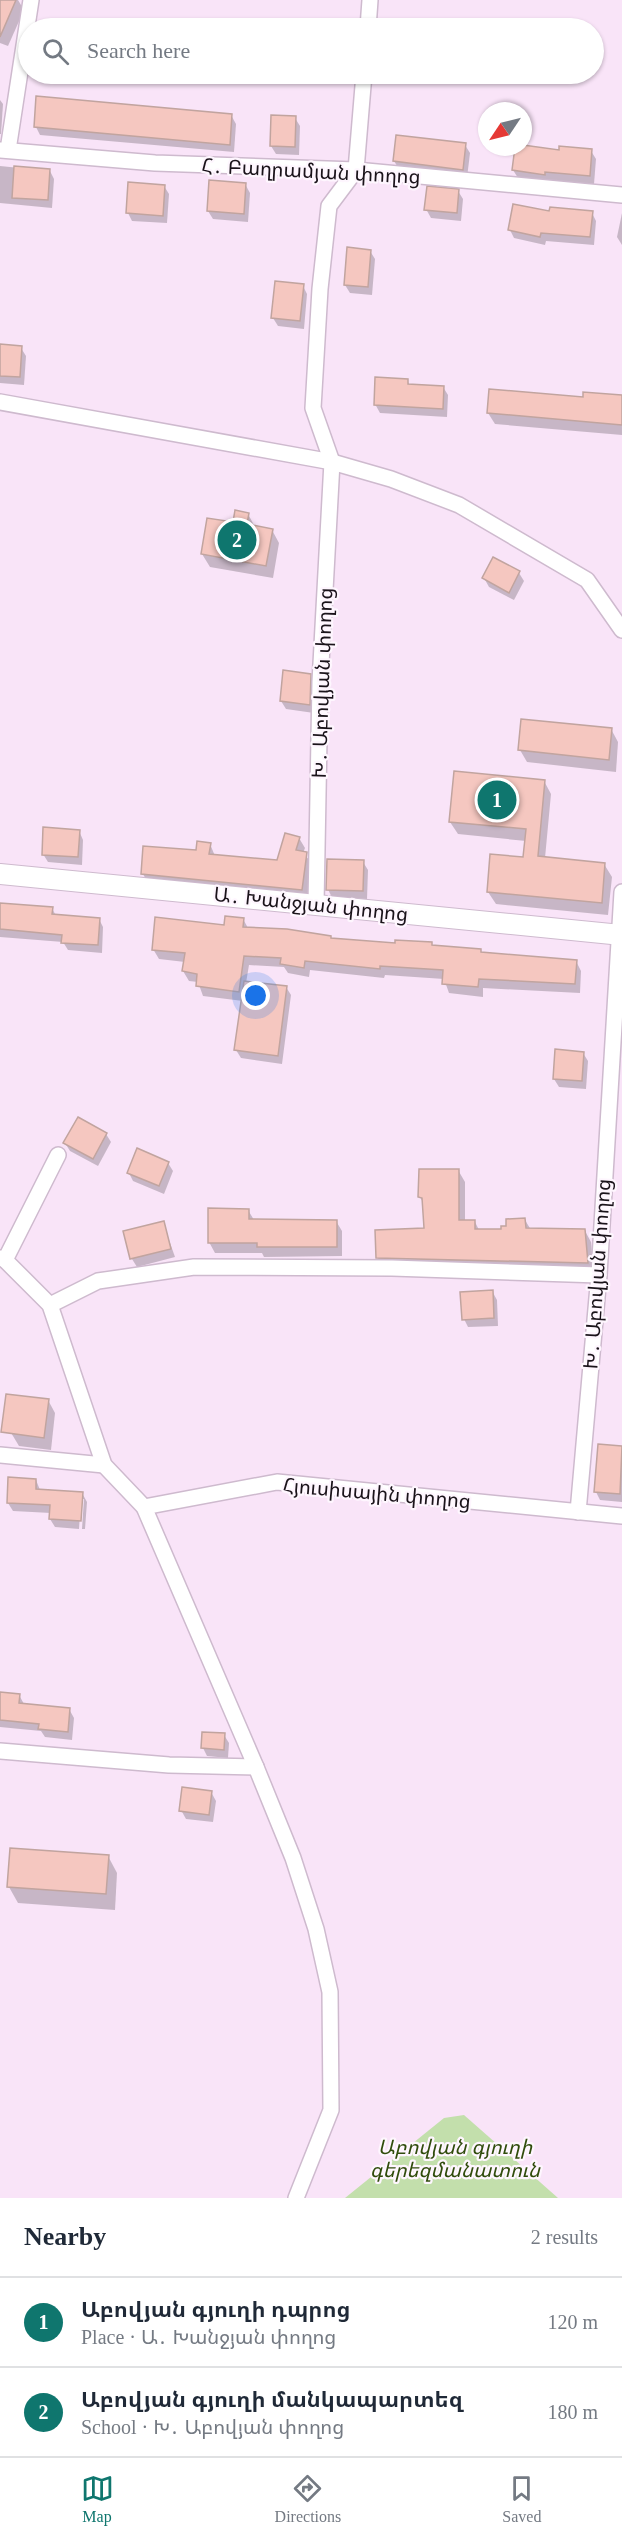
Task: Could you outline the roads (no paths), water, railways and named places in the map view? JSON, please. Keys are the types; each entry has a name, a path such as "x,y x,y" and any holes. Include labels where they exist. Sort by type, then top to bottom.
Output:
{"street":[{"path":"28,18 31,0"},
{"path":"369,18 370,0"},
{"path":"4,150 18,72"},
{"path":"356,170 363,84"},
{"name":"Հ․ Բաղրամյան փողոց","path":"4,150 155,163 356,170 622,195"},
{"name":"Խ․ Աբովյան փողոց","path":"316,905 320,682 332,462 313,408 320,289 329,206 356,170"},
{"path":"0,402 332,462 391,479 459,505 587,580 622,630"},
{"name":"Ա․ Խանջյան փողոց","path":"0,874 620,934"},
{"name":"Խ․ Աբովյան փողոց","path":"578,1512 599,1275 622,892"},
{"path":"58,1155 3,1259 50,1305 104,1465 144,1507 256,1767 293,1858 316,1929 330,1992 331,2110 296,2198"},
{"path":"50,1305 98,1281 194,1267 392,1268 599,1275"},
{"path":"0,1455 104,1465"},
{"name":"Հյուսիսային փողոց","path":"144,1507 277,1482 622,1516"},
{"path":"0,1751 169,1765 256,1767"}],"place":[{"name":"Աբովյան գյուղի մանկապարտեզ","path":"237,540"},
{"name":"Աբովյան գյուղի դպրոց","path":"497,800"}],"park label":[{"name":"Աբովյան գյուղի գերեզմանատուն","path":"455,2158"}]}
